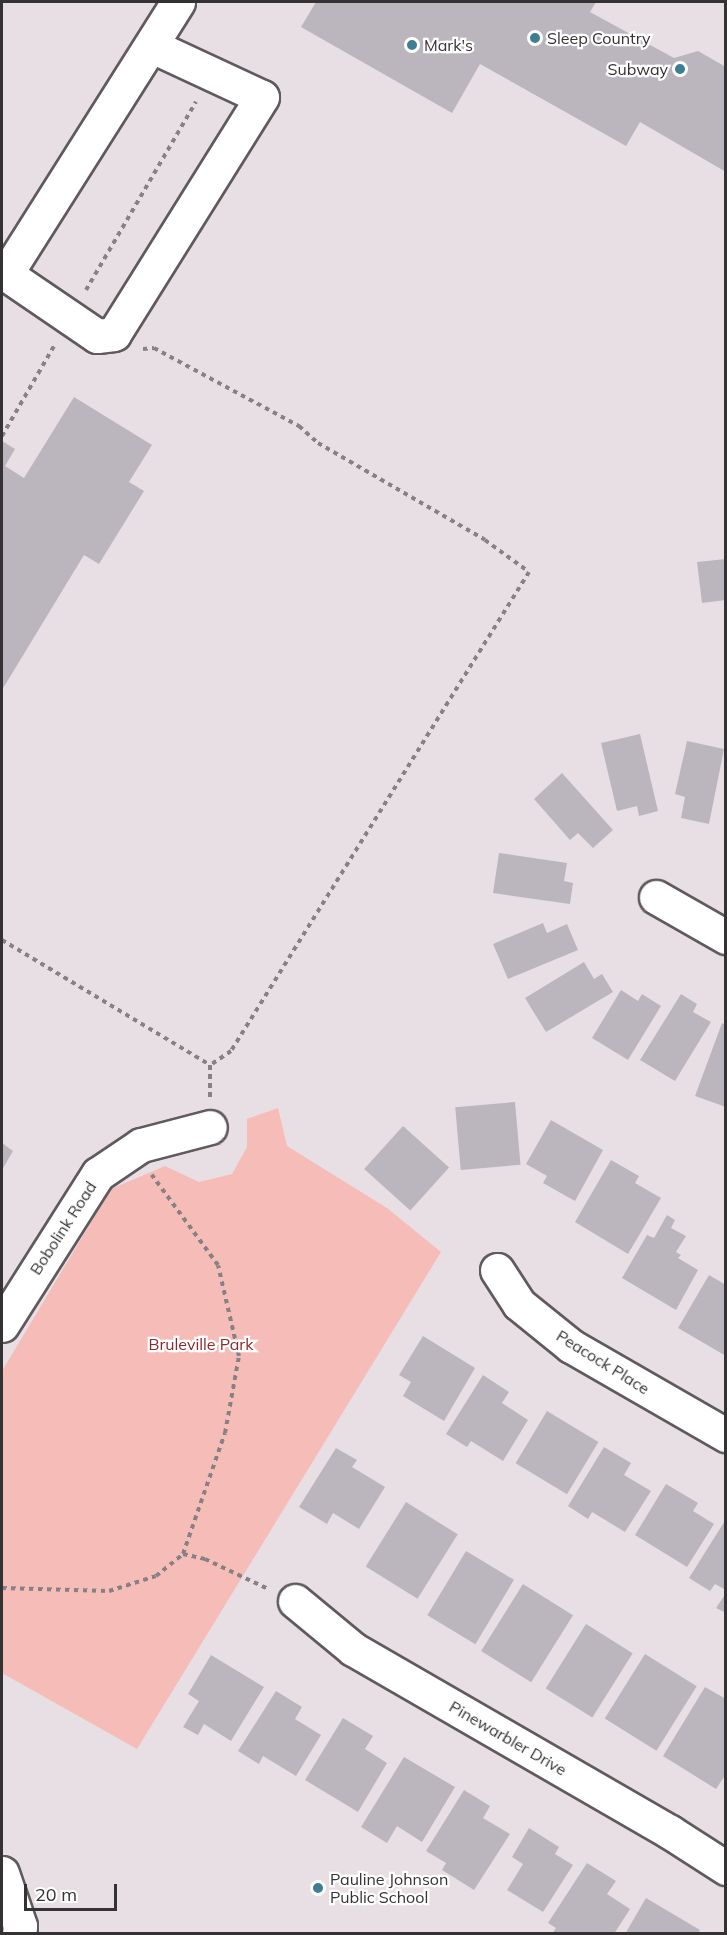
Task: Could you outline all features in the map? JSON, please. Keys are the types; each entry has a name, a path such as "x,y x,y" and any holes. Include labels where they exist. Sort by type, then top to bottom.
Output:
{"street":[{"path":"152,46 262,97 114,334 58,337 6,274 178,2"},
{"path":"656,897 726,937"},
{"name":"Bobolink Road","path":"2,1325 98,1174 141,1144 210,1127"},
{"name":"Peacock Place","path":"497,1270 519,1304 571,1346 726,1435"},
{"name":"Pinewarbler Drive","path":"295,1601 353,1649 670,1832 726,1868"},
{"path":"2,1873 20,1926 19,1934"}],"path":[{"path":"2,436 202,91"},
{"path":"134,357 140,349 154,348 298,426 318,443 484,540 529,572 231,1051 210,1065"},
{"path":"2,940 210,1065"},
{"path":"210,1065 210,1127"},
{"path":"2,1588 109,1591 156,1576 183,1554 225,1433 239,1356 218,1265 133,1151"},
{"path":"183,1554 205,1559 295,1601"}],"green space":[{"name":"Bruleville Park","path":"278,1108 287,1146 387,1208 441,1252 137,1749 2,1673 2,1371 111,1189 165,1166 199,1182 232,1174 247,1147 247,1119"}],"building":[{"path":"316,2 596,2 590,12 674,58 698,51 726,67 726,172 640,122 626,146 480,64 452,113 301,27"},
{"path":"74,397 152,445 129,482 144,491 99,564 84,555 2,690 2,441 15,449 5,466 24,478"},
{"path":"726,559 726,600 702,603 697,562"},
{"path":"640,734 658,811 639,816 637,806 617,811 601,743"},
{"path":"687,741 724,749 709,824 681,818 685,797 675,794"},
{"path":"562,773 613,830 593,848 578,833 570,840 534,799"},
{"path":"499,853 567,863 564,881 573,883 570,904 493,893"},
{"path":"543,923 547,933 567,924 578,950 508,979 493,944"},
{"path":"584,962 594,979 602,974 613,992 546,1032 525,998"},
{"path":"621,990 638,1001 642,994 661,1006 628,1060 592,1038"},
{"path":"681,994 697,1004 693,1012 711,1022 675,1081 640,1060"},
{"path":"722,1023 726,1025 726,1107 695,1096"},
{"path":"515,1102 520,1165 461,1170 455,1107"},
{"path":"551,1120 603,1150 575,1201 543,1183 547,1176 526,1164"},
{"path":"403,1126 449,1167 410,1211 364,1169"},
{"path":"2,1143 13,1151 2,1170"},
{"path":"611,1160 639,1176 635,1183 661,1198 628,1254 575,1222"},
{"path":"667,1215 675,1220 671,1228 686,1236 676,1252 681,1255 678,1258 698,1270 676,1310 622,1278 647,1235 654,1238"},
{"path":"709,1275 726,1285 726,1356 678,1328"},
{"path":"423,1336 475,1368 444,1421 403,1396 411,1382 399,1375"},
{"path":"483,1375 509,1392 502,1403 528,1420 503,1461 471,1441 467,1447 446,1434"},
{"path":"547,1411 598,1442 567,1494 516,1463"},
{"path":"604,1447 631,1463 624,1475 651,1491 625,1532 592,1512 588,1519 568,1506"},
{"path":"336,1448 357,1460 352,1467 385,1487 359,1529 333,1513 327,1524 299,1507"},
{"path":"666,1484 698,1503 693,1511 714,1524 687,1567 635,1535"},
{"path":"406,1502 458,1534 417,1599 366,1566"},
{"path":"726,1519 726,1590 715,1584 710,1591 689,1578"},
{"path":"466,1551 514,1580 475,1644 427,1615"},
{"path":"523,1584 573,1615 531,1682 481,1651"},
{"path":"726,1593 726,1613 716,1608"},
{"path":"586,1624 633,1653 592,1718 546,1688"},
{"path":"645,1654 697,1686 656,1751 605,1718"},
{"path":"211,1655 264,1687 231,1741 204,1724 198,1735 183,1727 199,1701 188,1694"},
{"path":"705,1687 726,1699 726,1774 716,1789 663,1756"},
{"path":"276,1691 302,1707 295,1719 321,1735 296,1776 263,1756 259,1764 238,1751"},
{"path":"343,1718 373,1736 365,1749 387,1763 358,1812 305,1780"},
{"path":"404,1757 455,1787 422,1842 397,1826 387,1843 361,1827"},
{"path":"464,1790 490,1806 483,1818 510,1834 474,1890 442,1870 446,1863 426,1851"},
{"path":"529,1828 559,1847 555,1854 573,1865 543,1912 507,1890 523,1864 512,1857"},
{"path":"587,1863 616,1881 607,1894 630,1909 614,1934 552,1934 556,1928 548,1923"},
{"path":"646,1898 700,1930 698,1934 625,1934"}],"place":[{"name":"Sleep Country","path":"535,38"},
{"name":"Mark's","path":"412,45"},
{"name":"Subway","path":"680,69"},
{"name":"Pauline Johnson Public School","path":"318,1888"}]}
